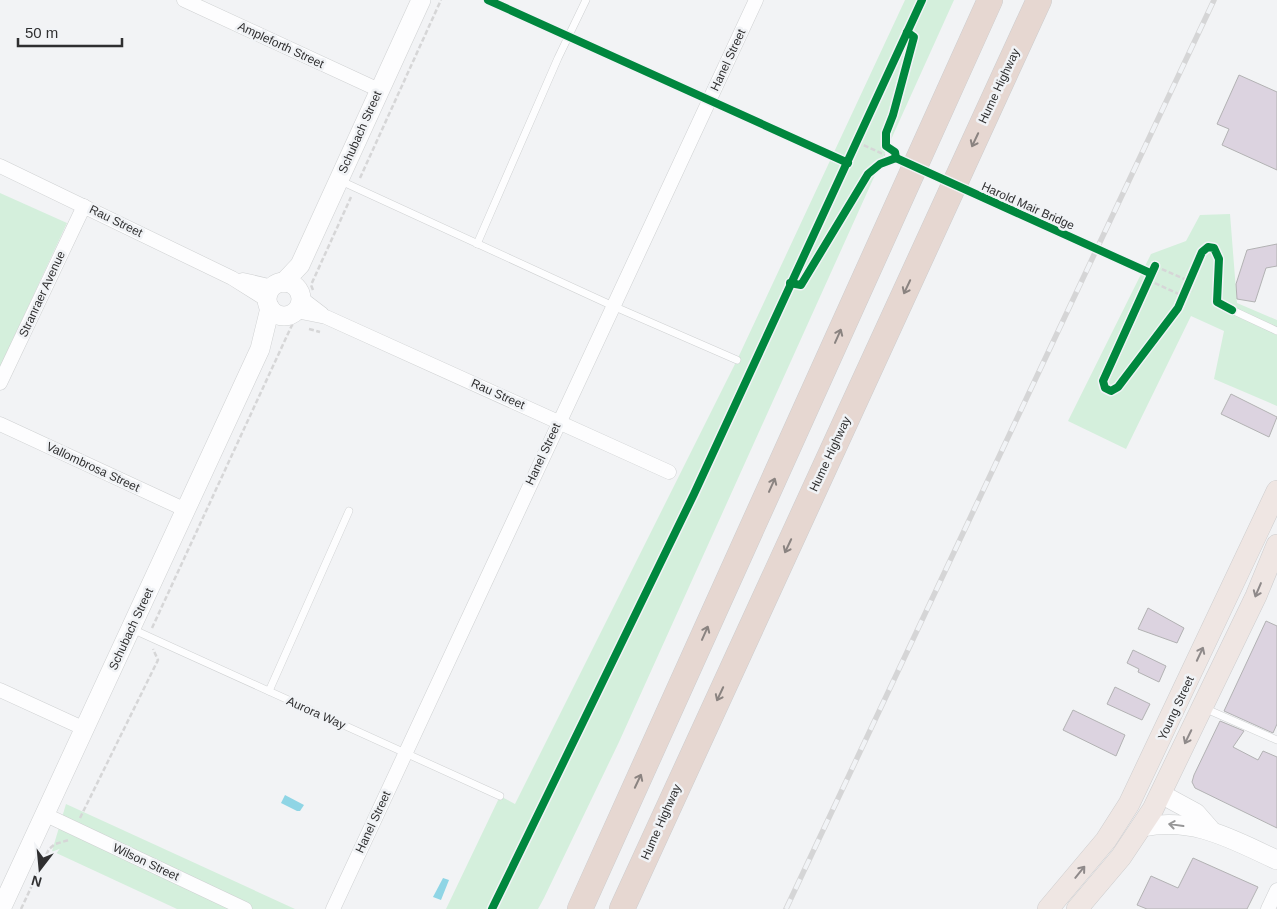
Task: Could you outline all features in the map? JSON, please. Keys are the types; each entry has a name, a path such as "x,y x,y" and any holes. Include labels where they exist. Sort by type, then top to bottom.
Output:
{"highway":[{"path":"580,909 990,0"},
{"name":"Hume Highway","path":"622,909 1039,0"},
{"path":"630,909 678,785"},
{"path":"569,909 618,825"}],"main road":[{"name":"Young Street","path":"1048,909 1106,840 1129,804 1277,491"},
{"name":"Young Street","path":"1077,909 1096,888 1143,827 1161,794 1256,596 1277,545"},
{"path":"1129,804 1161,794"}],"street":[{"name":"Ampleforth Street","path":"184,0 379,90"},
{"name":"Schubach Street","path":"1,909 85,729 140,633 186,510 260,349 288,299 300,265 421,0"},
{"name":"Hanel Street","path":"333,909 558,421 756,0"},
{"name":"Rau Street","path":"0,166 232,278 288,299 669,472"},
{"name":"Stranraer Avenue","path":"0,383 84,206"},
{"name":"Vallombrosa Street","path":"0,424 186,510"},
{"path":"0,690 85,729"},
{"path":"1161,794 1196,813 1210,829"},
{"name":"Wilson Street","path":"46,815 240,908"},
{"path":"1143,827 1167,824 1210,829 1277,860"},
{"path":"1268,909 1277,890"}],"lane":[{"path":"478,244 558,58 586,0"},
{"path":"338,180 613,306 737,360"},
{"path":"1232,310 1277,330"},
{"path":"269,691 349,510"},
{"name":"Aurora Way","path":"140,633 500,796"},
{"path":"1203,707 1277,740"}],"path":[{"path":"288,299 311,285 441,0"},
{"path":"861,133 856,145 885,155 880,164 895,155"},
{"path":"1141,269 1189,290 1151,273"},
{"path":"1144,289 1151,273"},
{"path":"21,909 49,849 55,844 68,841 158,660 140,633 292,324 320,332"}],"green space":[{"path":"905,0 954,0 619,742 544,898 538,909 446,909 500,796 515,804 737,360"},
{"path":"0,193 67,223 0,367"},
{"path":"1230,214 1237,303 1277,320 1277,406 1214,379 1224,331 1191,316 1126,449 1068,421 1151,254 1186,241 1200,215"},
{"path":"66,804 295,909 177,909 52,851"}],"water":[{"path":"285,795 304,805 300,811 281,803"},
{"path":"443,878 449,880 441,900 433,897"}],"building":[{"path":"1239,75 1277,92 1277,170 1222,145 1229,129 1217,124"},
{"path":"1277,244 1277,266 1266,268 1255,302 1237,299 1236,284 1247,250"},
{"path":"1231,394 1277,417 1269,437 1221,414"},
{"path":"1148,608 1184,628 1177,643 1138,629"},
{"path":"1266,621 1277,626 1277,724 1273,733 1224,711"},
{"path":"1133,650 1166,666 1159,682 1138,672 1139,669 1127,663"},
{"path":"1115,687 1150,704 1142,720 1107,704"},
{"path":"1073,710 1125,735 1116,756 1063,730"},
{"path":"1220,721 1244,731 1233,747 1258,760 1263,751 1277,757 1277,828 1195,788 1192,782 1194,775"},
{"path":"1193,858 1258,887 1247,909 1147,909 1137,905 1151,876 1178,888"}],"railway":[{"path":"786,909 1214,0"}],"cycle path":[{"path":"488,0 848,163"},
{"path":"492,909 694,494 922,0"},
{"path":"896,158 895,152 886,146 886,133 893,115 914,37 907,32"},
{"name":"Harold Mair Bridge","path":"896,158 1150,273"},
{"path":"790,283 801,285 868,174 880,164 896,158"},
{"path":"1155,266 1103,381 1105,388 1111,391 1118,387 1178,308 1202,252 1208,247 1214,248 1219,259 1217,302 1232,310"}]}
